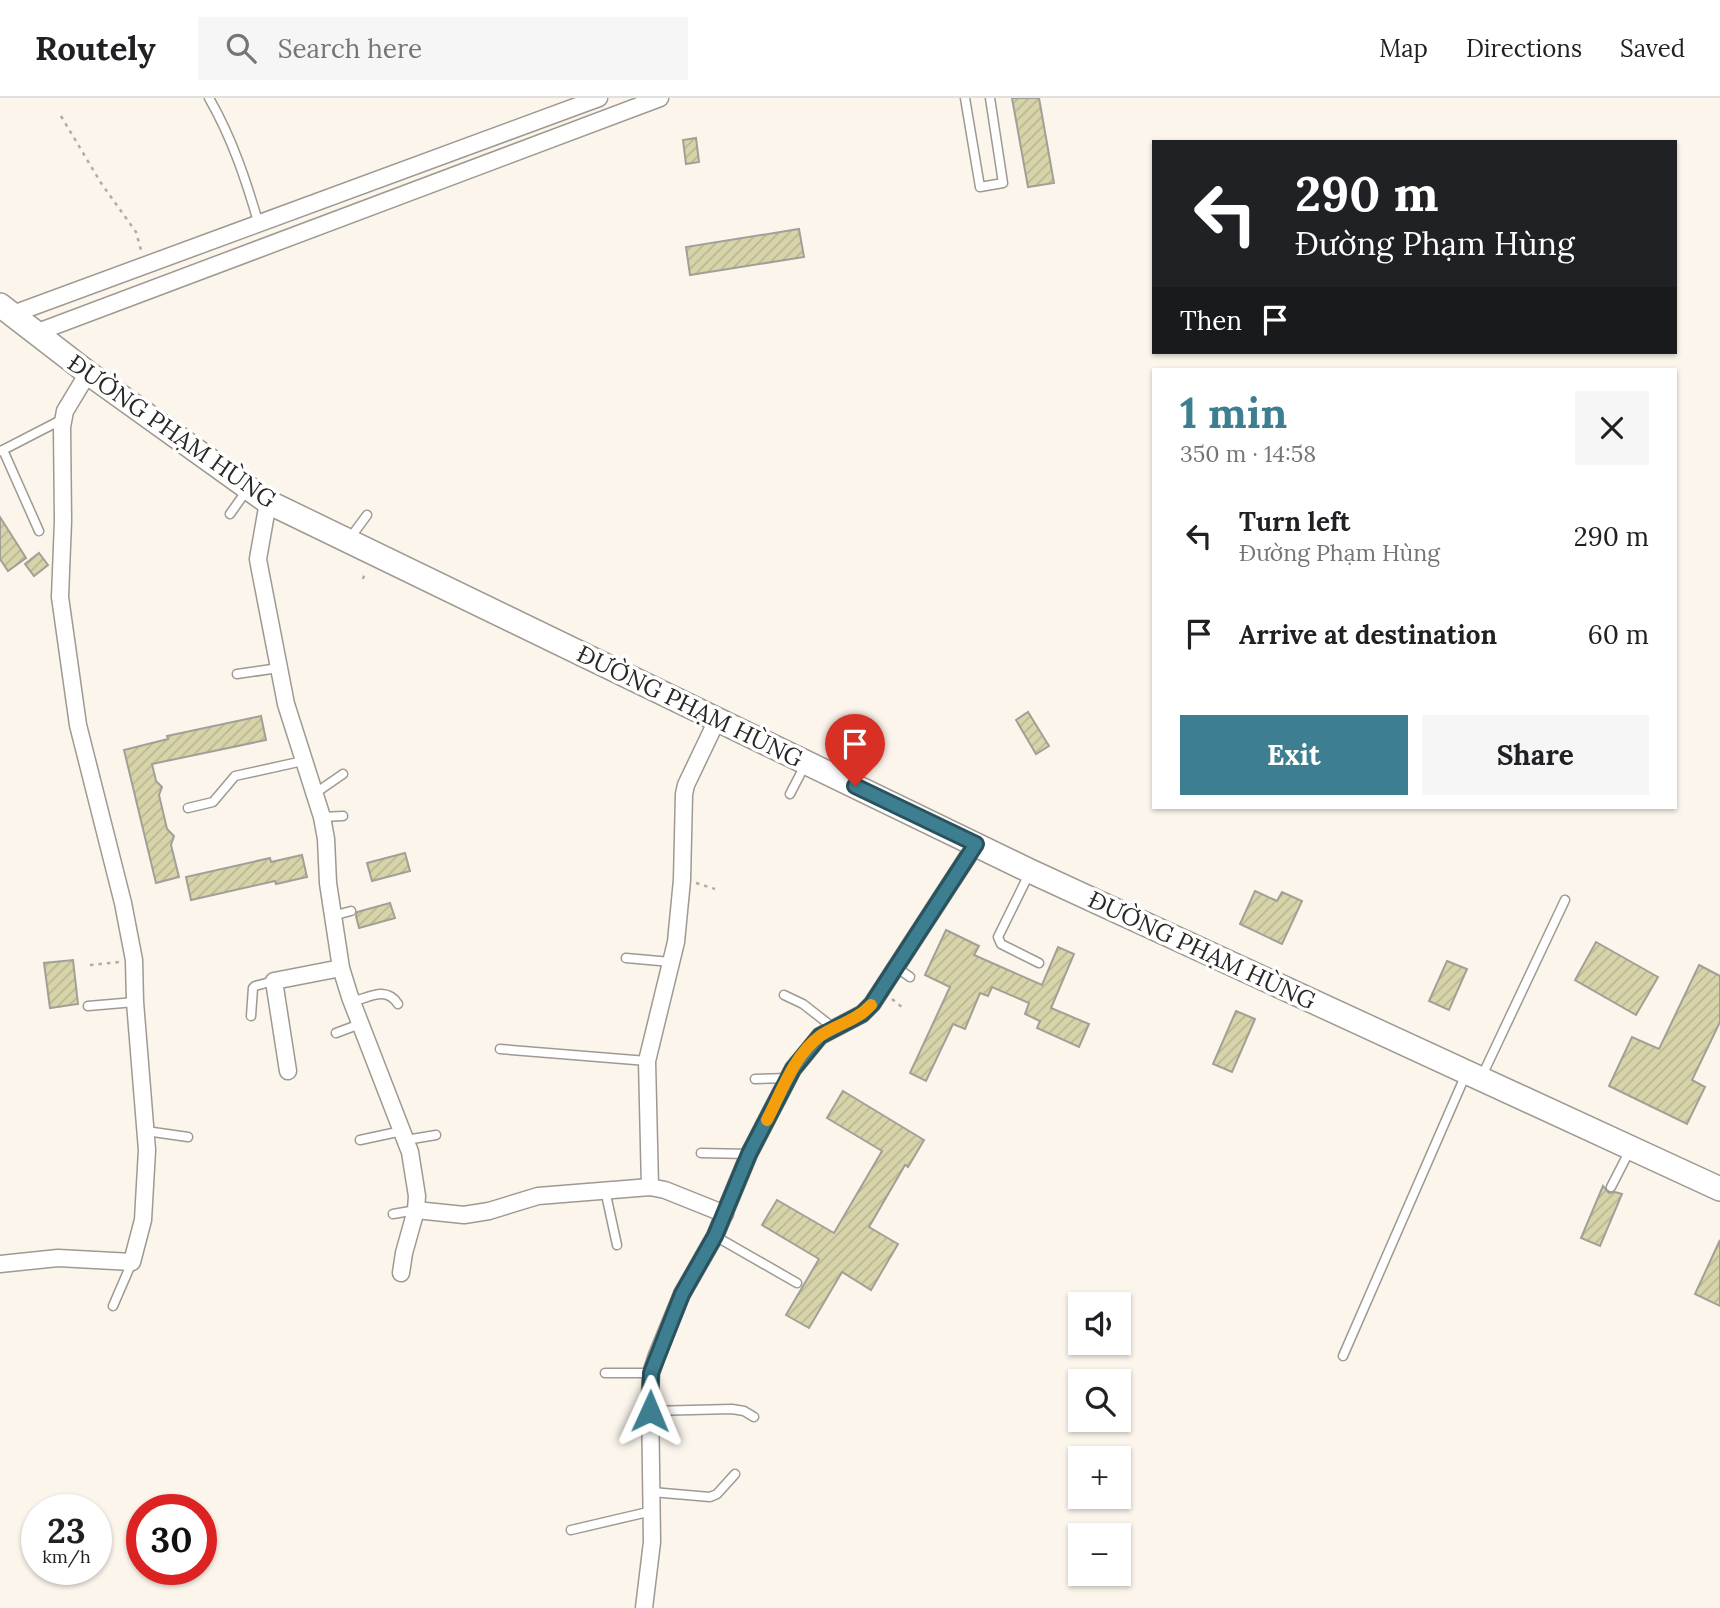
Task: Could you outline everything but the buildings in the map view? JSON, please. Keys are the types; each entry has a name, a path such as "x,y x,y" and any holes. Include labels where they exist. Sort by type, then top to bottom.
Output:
{"main road":[{"name":"ĐƯỜNG PHẠM HÙNG","path":"7,309 88,373 268,502 1030,872 1720,1189"}],"street":[{"path":"7,309 229,236 601,98 608,117"},
{"path":"38,332 660,98"},
{"path":"361,187 370,208"},
{"path":"229,236 238,257"},
{"path":"147,265 162,286"},
{"path":"0,1264 58,1258 132,1262 143,1220 146,1131 134,960 123,903 78,725 67,658 60,580 63,419 88,373"},
{"path":"268,502 258,559 286,704 322,817 332,916 341,968 410,1152 417,1195 416,1210 401,1273"},
{"path":"650,1187 647,1061 671,962 682,880 684,794 716,720"},
{"path":"644,1608 652,1542 651,1373 682,1294 715,1236 749,1154 789,1078 820,1036 862,1014 903,972 976,844"},
{"path":"288,1070 274,981 341,968"},
{"path":"416,1210 464,1215 538,1196 650,1187 665,1190 725,1214"}],"lane":[{"path":"209,98 222,120 244,172 259,225"},
{"path":"965,98 980,187 1003,183 990,98"},
{"path":"38,531 2,450 63,419"},
{"path":"230,514 249,488"},
{"path":"348,541 367,516"},
{"path":"237,674 279,668"},
{"path":"188,808 212,802 235,776 303,761"},
{"path":"790,794 806,762"},
{"path":"314,795 343,774"},
{"path":"322,817 344,816"},
{"path":"1030,872 998,937 1001,944 1039,963"},
{"path":"1343,1356 1474,1074 1565,900"},
{"path":"332,916 351,911"},
{"path":"626,957 671,962"},
{"path":"251,1016 253,988 274,981"},
{"path":"352,1002 386,993 392,995 398,1004"},
{"path":"784,995 803,1004 835,1029"},
{"path":"88,1006 135,1002"},
{"path":"336,1033 360,1024"},
{"path":"500,1049 647,1061"},
{"path":"755,1079 789,1078"},
{"path":"146,1131 188,1137"},
{"path":"360,1140 404,1135 436,1135"},
{"path":"1611,1187 1631,1148"},
{"path":"701,1153 749,1154"},
{"path":"606,1190 617,1245"},
{"path":"393,1214 416,1210"},
{"path":"715,1236 797,1283"},
{"path":"113,1306 132,1262"},
{"path":"605,1373 651,1373"},
{"path":"650,1411 732,1409 744,1411 754,1417"},
{"path":"652,1492 710,1497 717,1494 735,1474"},
{"path":"571,1530 652,1511"}],"path":[{"path":"61,116 101,183 136,232 147,265"},
{"path":"90,965 134,960"}],"slow traffic":[{"path":"767,1120 793,1069 808,1049 820,1036 862,1014 871,1005"}],"route":[{"path":"650,1411 651,1373 682,1294 715,1236 749,1154 793,1069 820,1036 862,1014 872,1004 976,844 855,786"}]}
